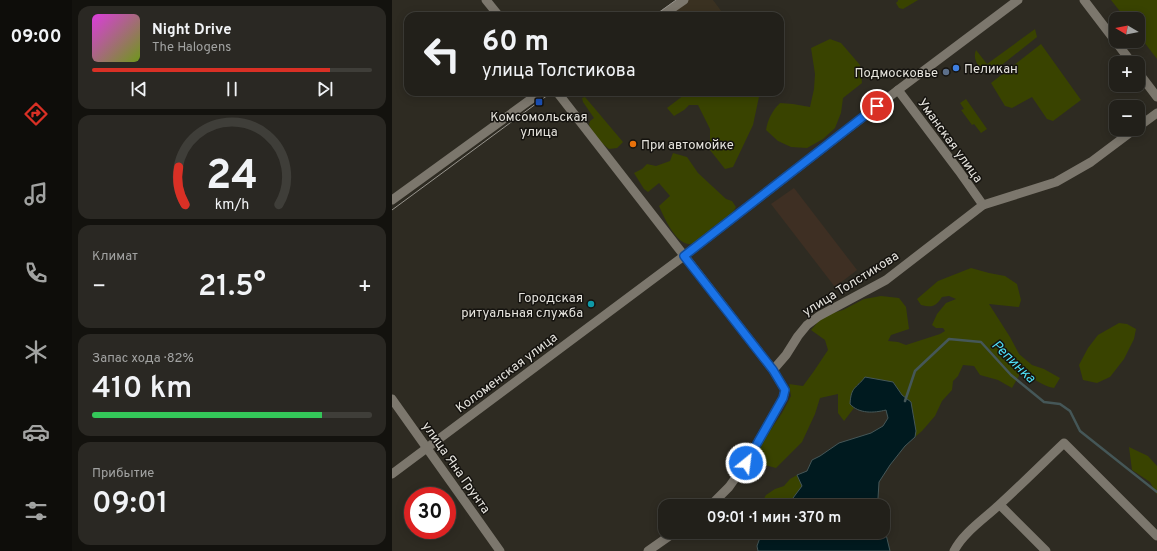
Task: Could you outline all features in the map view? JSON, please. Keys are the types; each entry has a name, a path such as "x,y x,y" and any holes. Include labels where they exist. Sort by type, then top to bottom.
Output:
{"street":[{"path":"486,0 496,12"},
{"path":"667,12 684,0"},
{"name":"Коломенская улица","path":"392,474 684,256 898,90 1018,0"},
{"path":"1084,0 1127,56"},
{"path":"1145,81 1157,97"},
{"name":"Уманская улица","path":"898,90 983,205"},
{"path":"392,200 535,96"},
{"path":"560,96 773,370 785,390 783,398 746,463 730,487 717,499"},
{"path":"1145,122 1157,113"},
{"name":"улица Толстикова","path":"773,370 786,355 807,325 819,316 886,280 983,205 1056,182 1090,162 1125,136"},
{"name":"улица Яна Грунта","path":"392,399 500,551"},
{"path":"954,551 963,538 1064,443 1157,536"},
{"path":"1000,504 1046,551"},
{"path":"648,551 665,539"}],"shaded area":[{"path":"688,0 713,0 722,12 672,12"},
{"path":"794,188 857,270 835,287 771,204"}],"green space":[{"path":"898,0 918,0 903,9 899,8 896,3"},
{"path":"1111,0 1157,0 1157,59 1145,43 1145,12 1120,12"},
{"path":"1035,29 1037,37 993,72 987,74 977,64 975,57 976,50 987,64"},
{"path":"830,39 841,43 860,65 862,83 843,98 841,113 835,128 823,139 807,148 791,147 778,141 766,130 768,122 771,115 780,103 810,107 814,89 815,74 811,48"},
{"path":"1041,44 1081,100 1053,121 1047,119 1032,97 1012,108 1005,106 991,83"},
{"path":"683,96 759,96 753,125 733,167 725,169 710,150 710,129 698,105 689,105 674,116 667,108"},
{"path":"585,97 623,142 617,148 609,149 597,139 589,125 590,121 594,118 583,102 582,98"},
{"path":"966,99 987,129 981,133 974,124 972,125 961,110 964,109 960,103"},
{"path":"673,153 687,157 698,173 726,199 732,201 736,207 729,216 694,243 688,244 682,242 672,231 659,206 670,196 659,183 648,192 644,189 634,173 642,169 647,164 656,166 670,161"},
{"path":"971,268 1005,276 1017,284 1021,300 1019,307 989,304 1019,354 1032,365 1044,369 1060,378 1054,388 1020,374 1012,388 998,380 980,375 974,366 963,365 958,376 953,381 952,390 942,401 935,416 915,437 916,431 911,402 902,395 893,382 862,381 858,384 850,404 854,408 844,421 838,413 838,394 820,398 815,414 802,442 776,468 753,462 759,447 782,413 791,396 789,384 803,386 828,350 825,340 811,330 823,316 843,310 864,299 881,296 899,298 906,307 909,329 891,335 888,341 906,345 940,334 945,331 943,328 936,328 932,325 937,314 946,303 956,299 949,296 942,297 934,306 928,306 921,305 917,299 938,281"},
{"path":"1119,323 1127,324 1136,329 1134,339 1124,359 1110,377 1097,383 1083,380 1079,365 1088,348 1098,335"},
{"path":"1129,447 1148,456 1157,466 1157,495 1150,482 1132,470"},
{"path":"797,475 802,486 792,499 764,499 766,495 775,489 784,486 790,479"}],"water":[{"path":"865,377 893,382 902,395 911,402 916,431 915,437 905,446 879,482 878,499 792,499 802,486 797,475 807,471 812,460 839,443 871,433 883,426 888,418 886,410 867,412 858,410 850,404 854,388"},
{"path":"760,539 887,539 890,551 758,551 757,546"}],"waterway":[{"name":"Репинка","path":"905,401 915,371 949,339 981,342 1011,375 1044,402 1060,404 1070,411 1080,431 1157,492"}],"tram line":[{"path":"660,12 676,0"},
{"path":"392,210 547,96"}],"place":[{"name":"Пеликан","path":"956,68"},
{"name":"Подмосковье","path":"946,72"},
{"name":"Комсомольская улица","path":"539,102"},
{"name":"При автомойке","path":"633,144"},
{"name":"Городская ритуальная служба","path":"591,304"}],"route":[{"path":"746,463 783,398 785,390 773,370 684,256 877,106"}]}
